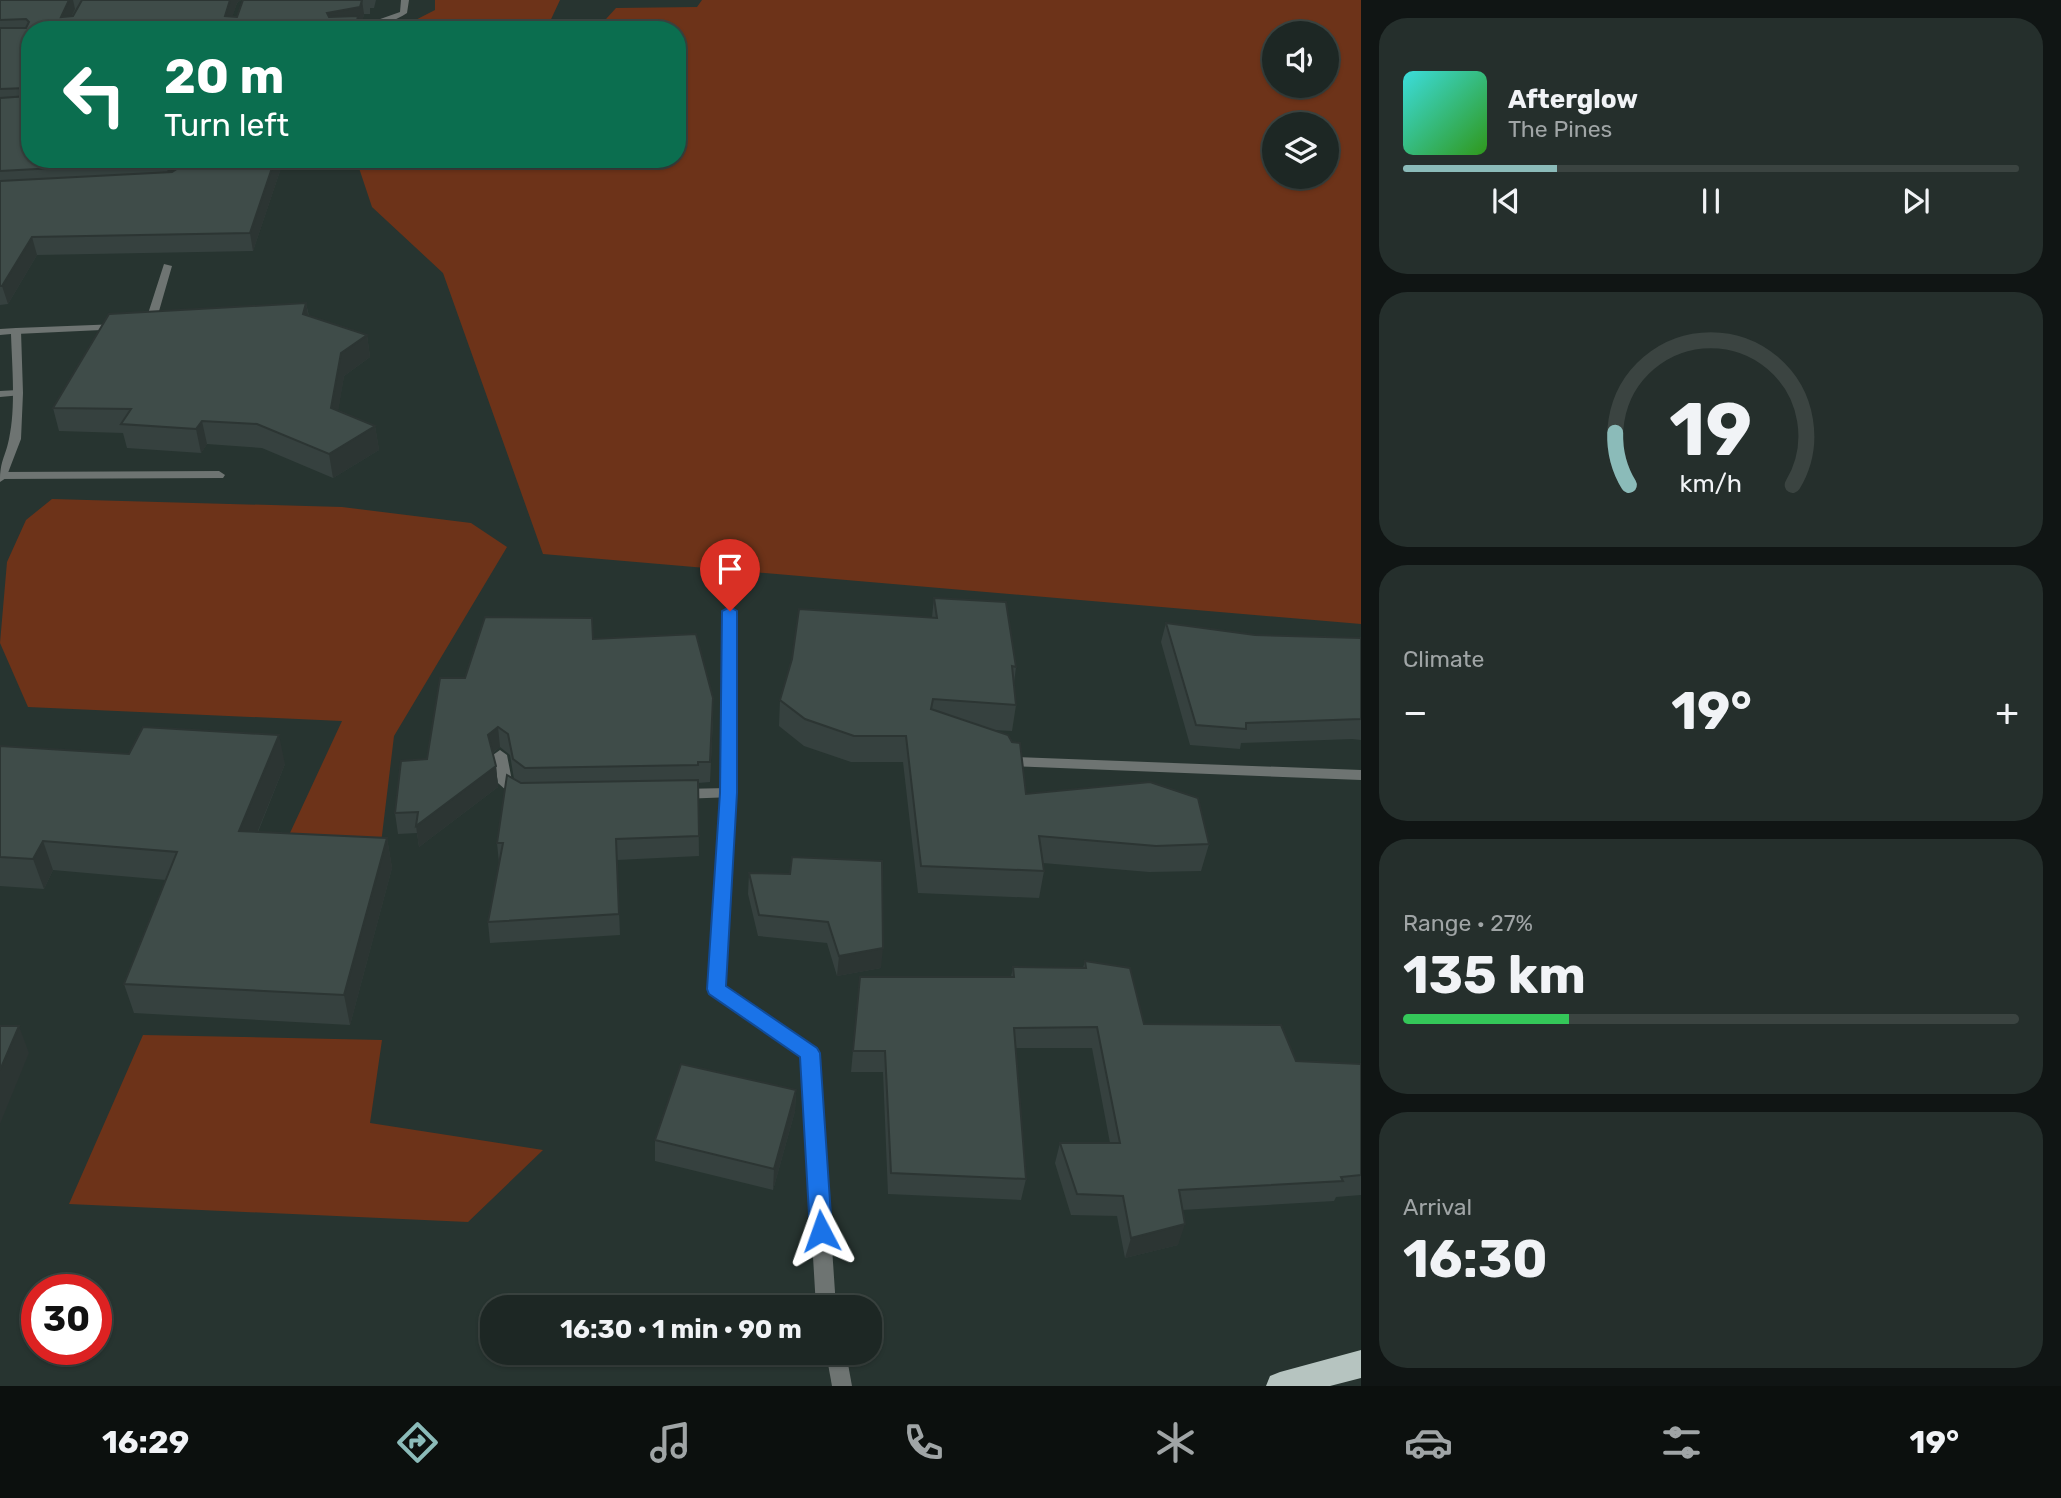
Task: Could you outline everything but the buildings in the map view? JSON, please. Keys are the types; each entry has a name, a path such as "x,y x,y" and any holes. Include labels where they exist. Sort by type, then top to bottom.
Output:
{"highway":[{"path":"1280,1386 1361,1364"}],"street":[{"path":"387,21 404,13 405,0"},
{"path":"0,332 150,326 167,266"},
{"path":"16,331 18,393 15,439 0,477 219,475"},
{"path":"0,394 18,393"},
{"path":"730,611 728,793 716,989 810,1053 825,1295"},
{"path":"500,755 505,783 523,796 537,796"},
{"path":"1013,762 1361,775"},
{"path":"660,794 728,793"},
{"path":"838,1365 842,1386"}],"shaded area":[{"path":"435,0 560,0 550,21 414,21 435,10"},
{"path":"702,0 1361,0 1361,624 543,554 443,273 372,207 359,168 686,168 686,21 604,21 616,8 697,7"},
{"path":"52,499 342,507 471,523 507,547 394,736 379,860 283,848 342,721 28,707 0,643 7,562 26,520"},
{"path":"143,1035 382,1040 370,1123 543,1150 468,1222 69,1204"}],"route":[{"path":"730,611 728,793 716,989 810,1053 821,1231"}]}
